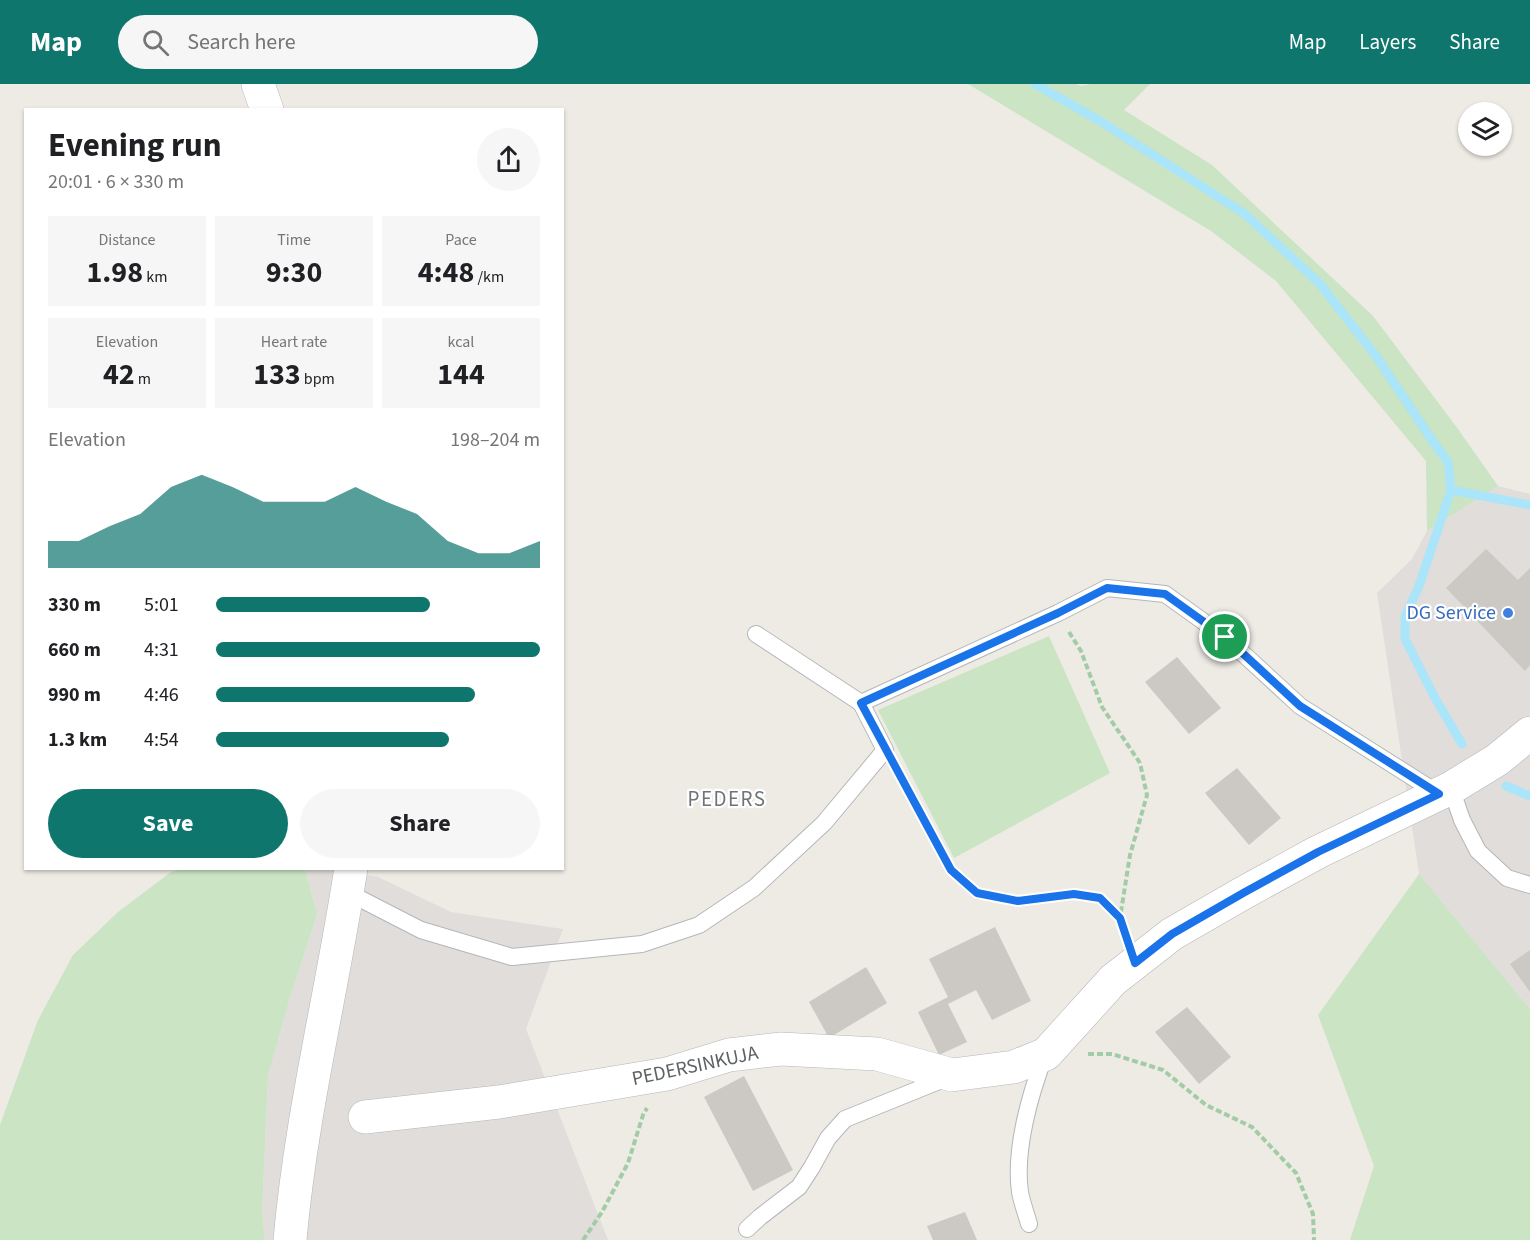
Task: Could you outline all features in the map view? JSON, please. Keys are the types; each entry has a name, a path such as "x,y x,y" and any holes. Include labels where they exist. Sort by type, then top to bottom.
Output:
{"street":[{"path":"258,84 266,108"},
{"name":"PEDERSINKUJA","path":"365,1117 499,1102 667,1074 729,1055 781,1049 877,1054 952,1075 1014,1067 1046,1054 1113,980 1172,934 1318,852 1445,791 1497,760 1530,733"},
{"path":"290,1240 294,1199 323,1020 349,880"}],"lane":[{"path":"861,703 1058,613 1107,588 1165,594 1225,637 1300,706 1445,791 1478,851 1507,878 1530,885"},
{"path":"349,880 422,930 512,957 642,944 699,925 754,888 824,824 885,750 861,703 756,634"},
{"path":"1029,1224 1020,1192 1019,1161 1033,1086 1046,1054"},
{"path":"747,1229 799,1187 828,1138 845,1119 952,1075"}],"path":[{"path":"1058,613 1081,651 1102,707 1140,763 1147,795 1130,855 1120,918"},
{"path":"885,750 951,870 977,893 1018,901 1074,894 1100,898 1120,918 1135,963"},
{"path":"1046,1054 1112,1054 1163,1070 1206,1105 1251,1127 1296,1173 1313,1214 1314,1240"},
{"path":"583,1240 608,1202 628,1162 644,1115 667,1074"}],"shaded area":[{"path":"1498,486 1530,494 1530,1009 1419,874 1377,593 1412,559 1427,531"},
{"path":"305,870 337,870 378,877 451,912 563,929 526,1029 608,1240 265,1240 262,1212 268,1076 317,914"}],"green space":[{"path":"968,84 1076,84 1081,86 1150,84 1124,110 1212,165 1373,316 1498,486 1427,531 1426,461 1276,281 1211,231"},
{"path":"1049,636 1110,773 954,858 878,710"},
{"path":"178,870 305,870 317,914 268,1076 262,1212 265,1240 0,1240 0,1125 38,1020 73,955 118,912 171,872"},
{"path":"1419,874 1530,1009 1530,1240 1350,1240 1374,1166 1318,1015"}],"building":[{"path":"1486,549 1518,580 1530,568 1530,665 1525,671 1446,588"},
{"path":"1177,657 1221,708 1189,734 1145,682"},
{"path":"1237,768 1281,818 1249,845 1205,793"},
{"path":"995,927 1031,1001 992,1020 976,990 948,1004 967,1042 939,1055 918,1012 948,997 929,959"},
{"path":"1530,950 1530,992 1510,964"},
{"path":"866,967 887,1003 829,1038 809,1002"},
{"path":"1187,1007 1231,1057 1199,1084 1155,1032"},
{"path":"744,1076 793,1170 753,1191 704,1097"},
{"path":"965,1212 977,1240 933,1240 927,1226"}],"waterway":[{"path":"1035,84 1100,121 1245,214 1320,284 1376,356 1448,462 1451,490 1419,586 1405,617 1405,639 1462,744"},
{"path":"1451,490 1530,505"},
{"path":"1506,786 1530,796"}],"place":[{"name":"DG Service","path":"1508,613"}],"district":[{"name":"PEDERS","path":"727,799"}],"route":[{"path":"1107,588 1165,594 1225,637 1300,706 1439,794 1318,852 1245,892 1172,934 1135,963 1120,918 1100,898 1074,894 1018,901 977,893 951,870 861,703 1058,613 1107,588"}]}
